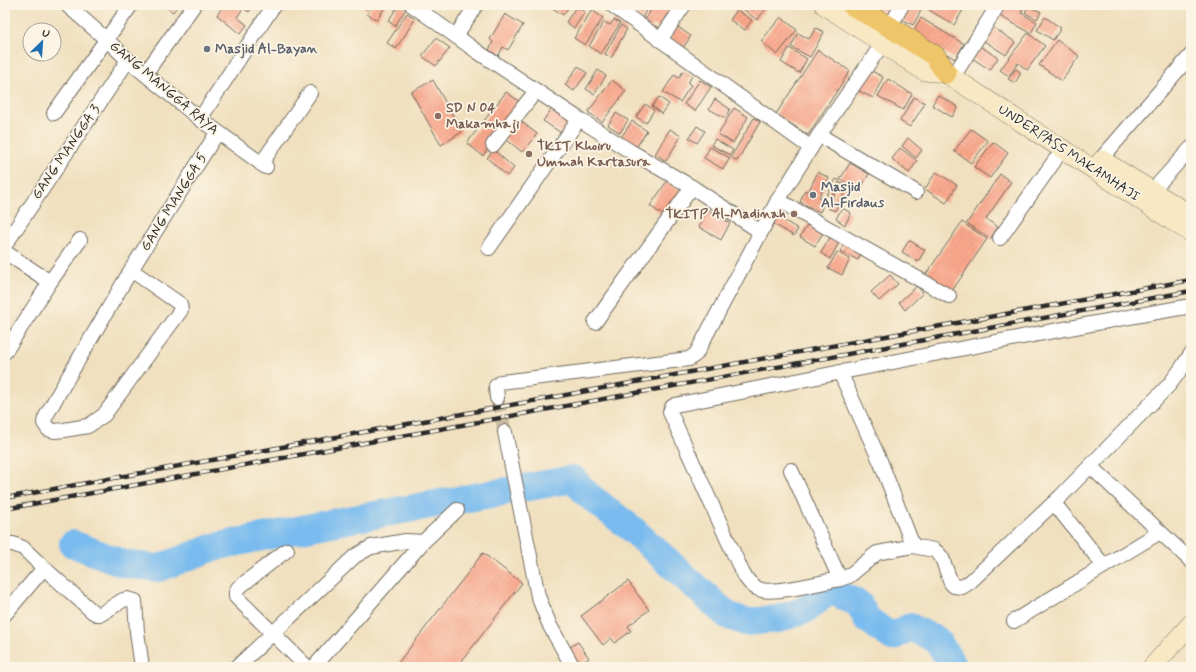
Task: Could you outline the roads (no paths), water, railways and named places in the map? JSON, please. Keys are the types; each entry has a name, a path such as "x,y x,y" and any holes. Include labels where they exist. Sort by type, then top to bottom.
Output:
{"main road":[{"path":"852,5 886,35 929,64 952,71"}],"street":[{"name":"GANG MANGGA RAYA","path":"67,5 145,74 200,119 263,166 310,93"},
{"path":"54,114 131,5"},
{"path":"145,74 194,5"},
{"path":"200,119 274,5"},
{"path":"412,5 478,52 579,119 692,187 761,232"},
{"path":"456,36 476,5"},
{"path":"612,5 811,148"},
{"path":"660,40 684,5"},
{"path":"824,5 886,35"},
{"path":"497,398 496,386 501,382 568,375 689,359 693,357 778,200 886,35 902,5"},
{"path":"998,5 952,71 1101,159 1191,215"},
{"path":"1101,159 1191,55"},
{"name":"GANG MANGGA 3","path":"5,245 128,60"},
{"path":"929,64 1055,160 1191,248"},
{"name":"UNDERPASS MAKAMHAJI","path":"952,71 1191,234"},
{"path":"493,145 536,91"},
{"path":"489,248 579,119"},
{"name":"GANG MANGGA 5","path":"131,270 180,304 181,310 104,415 88,426 55,431 48,429 44,424 45,418 131,270 218,133"},
{"path":"820,135 916,192"},
{"path":"1152,191 1191,148"},
{"path":"1000,238 1055,160"},
{"path":"595,322 692,187"},
{"path":"778,200 948,296"},
{"path":"5,352 50,282 80,240"},
{"path":"5,252 50,282"},
{"path":"1191,306 840,372 675,405 672,407 670,412 743,574 752,586 762,590 778,590 840,579 849,576 877,553 913,546 934,550 938,553 942,558 951,582 954,586 962,587 970,582 1054,503 1169,385 1191,354"},
{"path":"840,372 881,463 913,546"},
{"path":"505,432 538,596 550,626 573,667"},
{"path":"1090,466 1191,561"},
{"path":"791,470 840,579"},
{"path":"1054,503 1104,566"},
{"path":"314,667 423,542 456,510"},
{"path":"1014,621 1160,532"},
{"path":"237,667 355,556 371,547 406,541 423,542"},
{"path":"5,544 13,544 23,548 92,612 100,614 123,600 127,599 135,601 137,632 142,667"},
{"path":"287,550 238,588 236,597 307,667"},
{"path":"5,614 44,568"},
{"path":"1152,667 1191,624"}],"waterway":[{"path":"73,544 125,564 159,568 214,547 331,523 573,479 588,495 632,529 727,615 746,622 778,619 805,610 830,590 859,604 867,619 892,637 910,627 937,640 954,667"}],"tunnel":[{"path":"497,398 505,432"}],"railway":[{"path":"5,498 1191,280"},
{"path":"5,509 1191,291"}],"place":[{"name":"Masjid Al-Bayan","path":"207,49"},
{"name":"SD N 04 Makamhaji","path":"438,116"},
{"name":"TKIT Khoiru Ummah Kartasura","path":"529,154"},
{"name":"Masjid Al-Firdaus","path":"813,195"},
{"name":"TKITP Al-Madinah","path":"794,214"}]}
